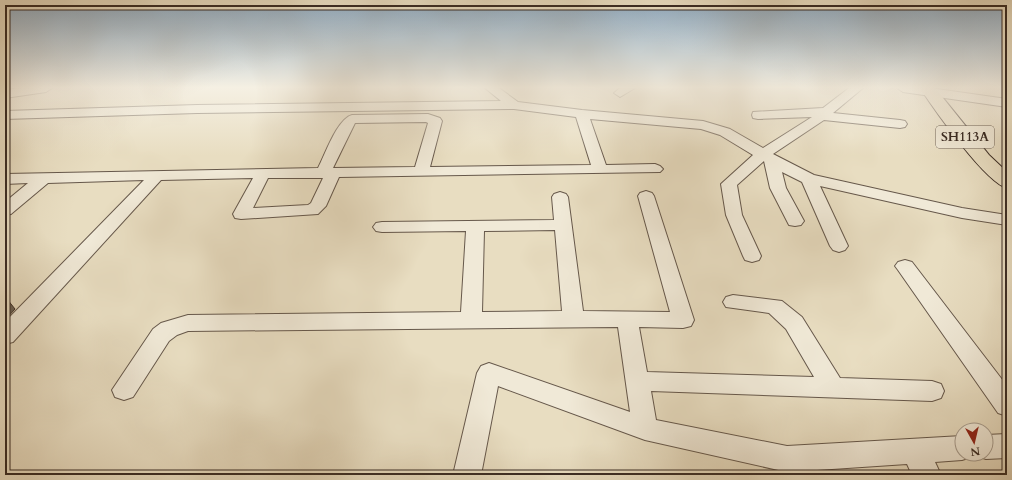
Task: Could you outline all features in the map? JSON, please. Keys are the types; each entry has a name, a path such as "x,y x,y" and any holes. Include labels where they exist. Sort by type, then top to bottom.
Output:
{"main road":[{"name":"SH113A","path":"949,110 983,159 1007,182"},
{"name":"SH113A","path":"954,110 1007,165"}],"street":[{"path":"5,114 157,110"},
{"path":"555,110 703,125 725,132 788,169 809,179 962,213 1007,220"},
{"path":"752,256 734,215 729,184 829,110"},
{"path":"582,114 600,170"},
{"path":"758,115 824,114 900,124"},
{"path":"263,174 241,214 312,210 318,206 328,173 347,123 352,119 428,118 435,121 422,172"},
{"path":"767,156 778,188 795,221"},
{"path":"5,180 45,177 157,175 655,169"},
{"path":"5,336 157,175"},
{"path":"5,210 45,177"},
{"path":"809,179 839,246"},
{"path":"124,390 161,335 169,329 188,323 573,319 683,320 646,196"},
{"path":"560,197 573,319"},
{"path":"382,227 563,225"},
{"path":"471,320 475,227"},
{"path":"905,266 1007,405"},
{"path":"733,302 775,306 786,314 794,323 833,388"},
{"path":"627,319 645,429"},
{"path":"467,475 489,373 645,429 787,459 954,448"},
{"path":"637,381 932,391"},
{"path":"994,447 1007,446"},
{"path":"914,451 927,475"}]}
